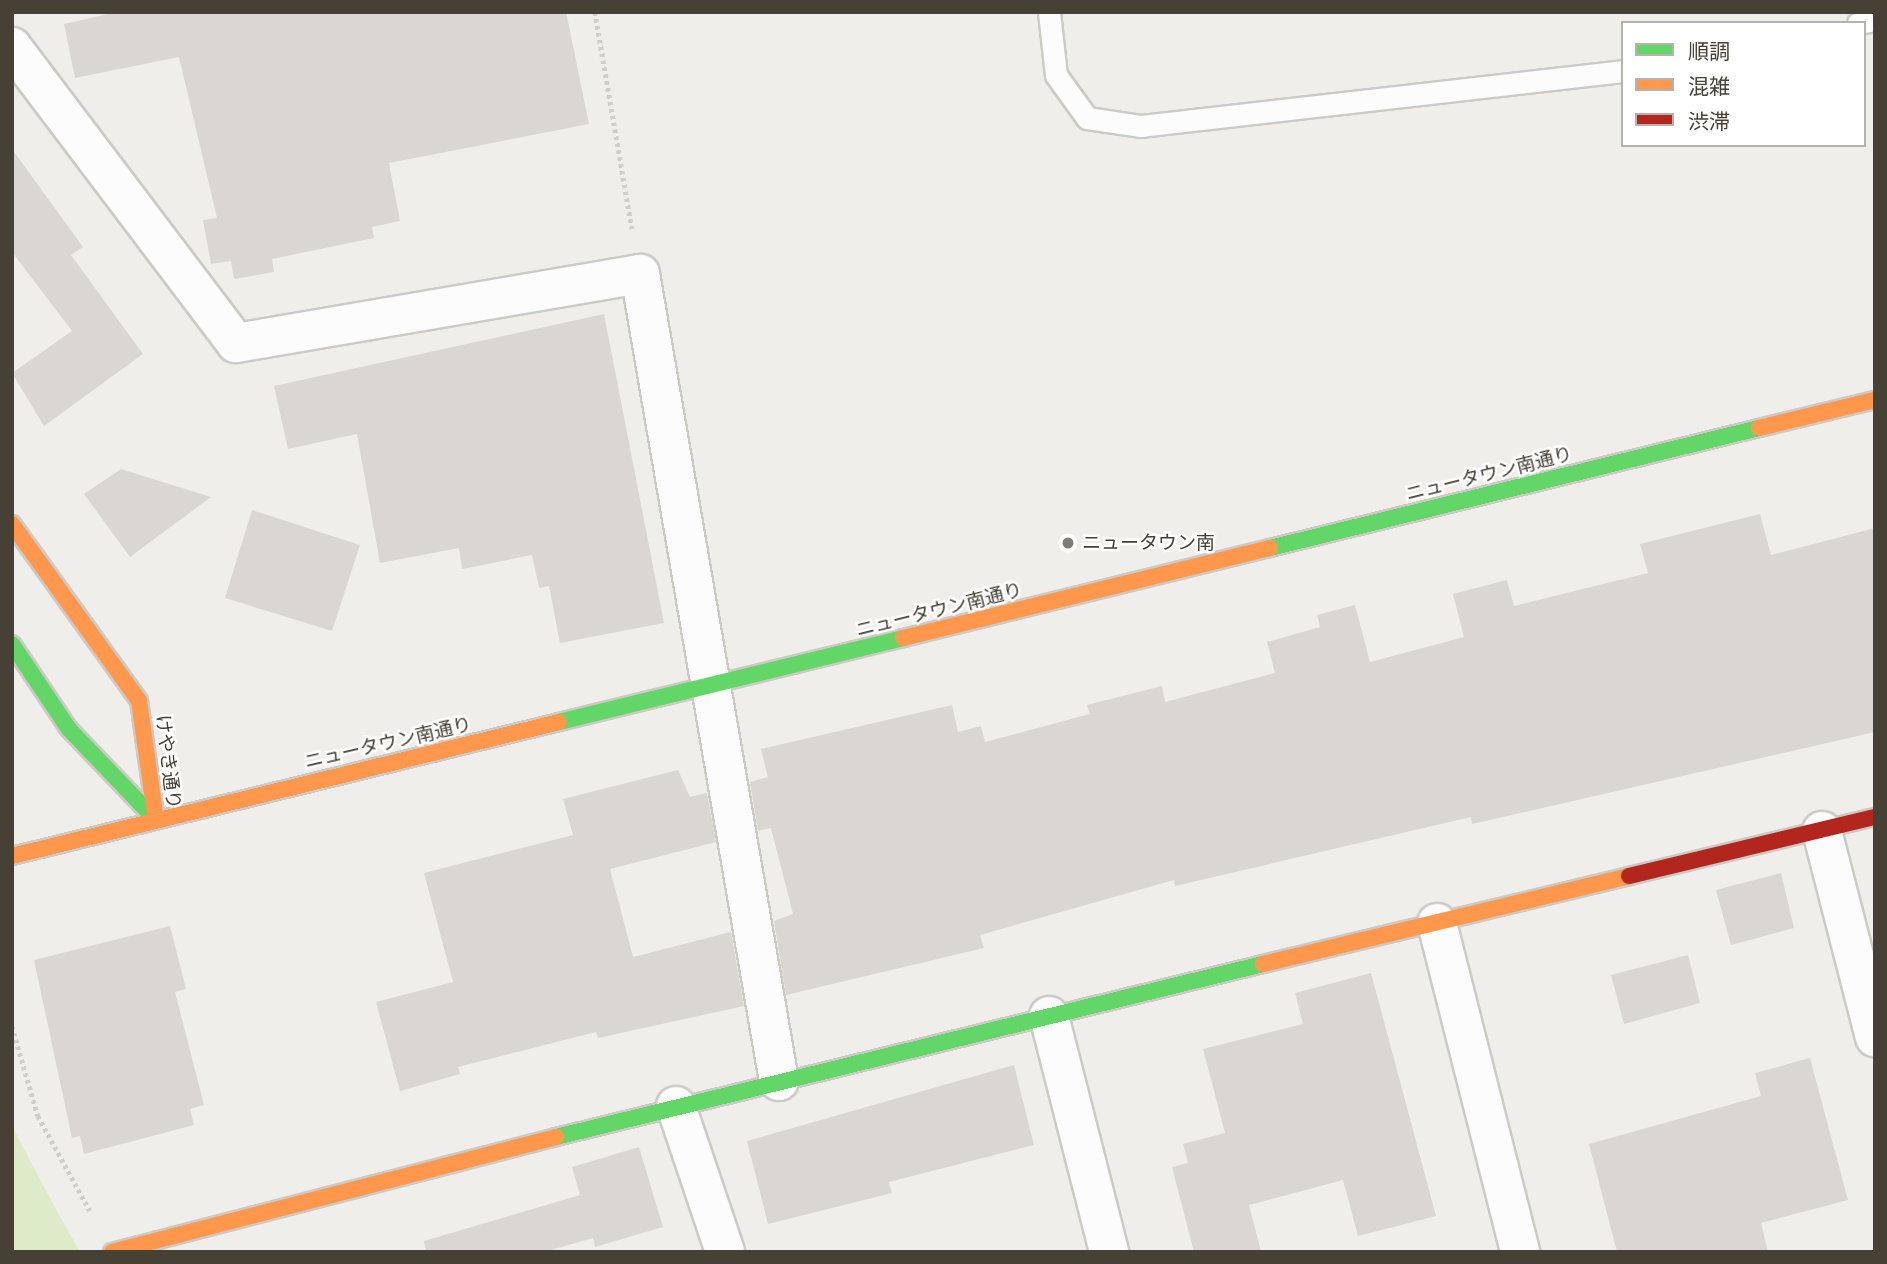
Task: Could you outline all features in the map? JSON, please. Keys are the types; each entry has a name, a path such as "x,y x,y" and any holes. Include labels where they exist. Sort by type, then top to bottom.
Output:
{"street":[{"path":"12,47 236,343 640,274 708,688 779,1081"},
{"name":"ニュータウン南通り","path":"12,856 708,688 1875,400"},
{"name":"けやき通り","path":"12,524 139,701 156,820"},
{"name":"けやき通り","path":"12,644 69,729 156,820"},
{"path":"112,1251 676,1106 1875,817"},
{"path":"1822,831 1875,1037"},
{"path":"1437,923 1520,1252"},
{"path":"1049,1016 1109,1252"},
{"path":"676,1106 724,1252"}],"lane":[{"path":"1049,12 1056,75 1087,118 1141,126 1621,71"}],"path":[{"path":"595,12 640,274"},
{"path":"12,1026 38,1116 112,1251"}],"green space":[{"path":"12,1126 53,1204 80,1252 12,1252"}],"building":[{"path":"117,12 566,12 589,124 389,163 400,221 372,227 374,238 272,259 274,272 234,279 231,261 211,264 203,220 217,218 179,57 75,78 64,24"},
{"path":"12,149 83,247 71,255 143,354 44,426 12,373 72,331 12,252"},
{"path":"604,314 664,623 560,643 549,586 539,588 532,555 462,569 459,548 380,563 357,434 288,449 274,386"},
{"path":"121,469 211,497 130,557 84,494"},
{"path":"252,510 360,545 332,631 225,598"},
{"path":"1760,514 1771,555 1875,528 1875,732 1472,824 1471,817 1175,886 1174,880 980,935 984,948 786,995 774,921 793,914 771,828 758,831 750,782 768,777 761,749 952,705 958,732 981,726 985,742 1090,714 1087,705 1162,686 1165,702 1275,673 1267,642 1320,627 1317,615 1355,605 1370,662 1464,637 1453,594 1507,580 1514,606 1648,573 1640,544"},
{"path":"678,770 690,797 707,793 716,842 610,869 633,957 731,932 744,1006 598,1038 596,1032 458,1067 460,1074 400,1091 376,1002 453,982 424,873 573,835 563,799"},
{"path":"1781,873 1794,928 1731,945 1716,890"},
{"path":"170,926 186,989 175,992 204,1105 190,1109 194,1125 84,1154 80,1136 72,1138 34,960"},
{"path":"1688,955 1700,1003 1624,1024 1611,975"},
{"path":"1371,973 1436,1216 1358,1236 1343,1180 1249,1205 1261,1252 1194,1252 1172,1167 1188,1163 1183,1144 1225,1133 1203,1049 1303,1024 1295,993"},
{"path":"1810,1058 1848,1200 1761,1223 1768,1252 1617,1252 1589,1144 1761,1096 1755,1073"},
{"path":"1014,1065 1034,1145 889,1182 892,1193 768,1224 747,1141"},
{"path":"639,1147 663,1227 595,1247 593,1238 544,1252 426,1252 424,1241 580,1195 572,1167"}],"traffic: fast":[{"path":"1270,548 1759,428"},
{"path":"559,722 903,638"},
{"path":"12,644 69,729 156,820"},
{"path":"556,1137 1263,964"}],"traffic: slow":[{"path":"1759,428 1875,400"},
{"path":"12,524 139,701 156,820"},
{"path":"903,638 1270,548"},
{"path":"12,856 559,722"},
{"path":"1263,964 1629,876"},
{"path":"112,1252 556,1137"}],"traffic: jam":[{"path":"1629,876 1875,817"}],"place":[{"name":"ニュータウン南","path":"1068,543"}]}
